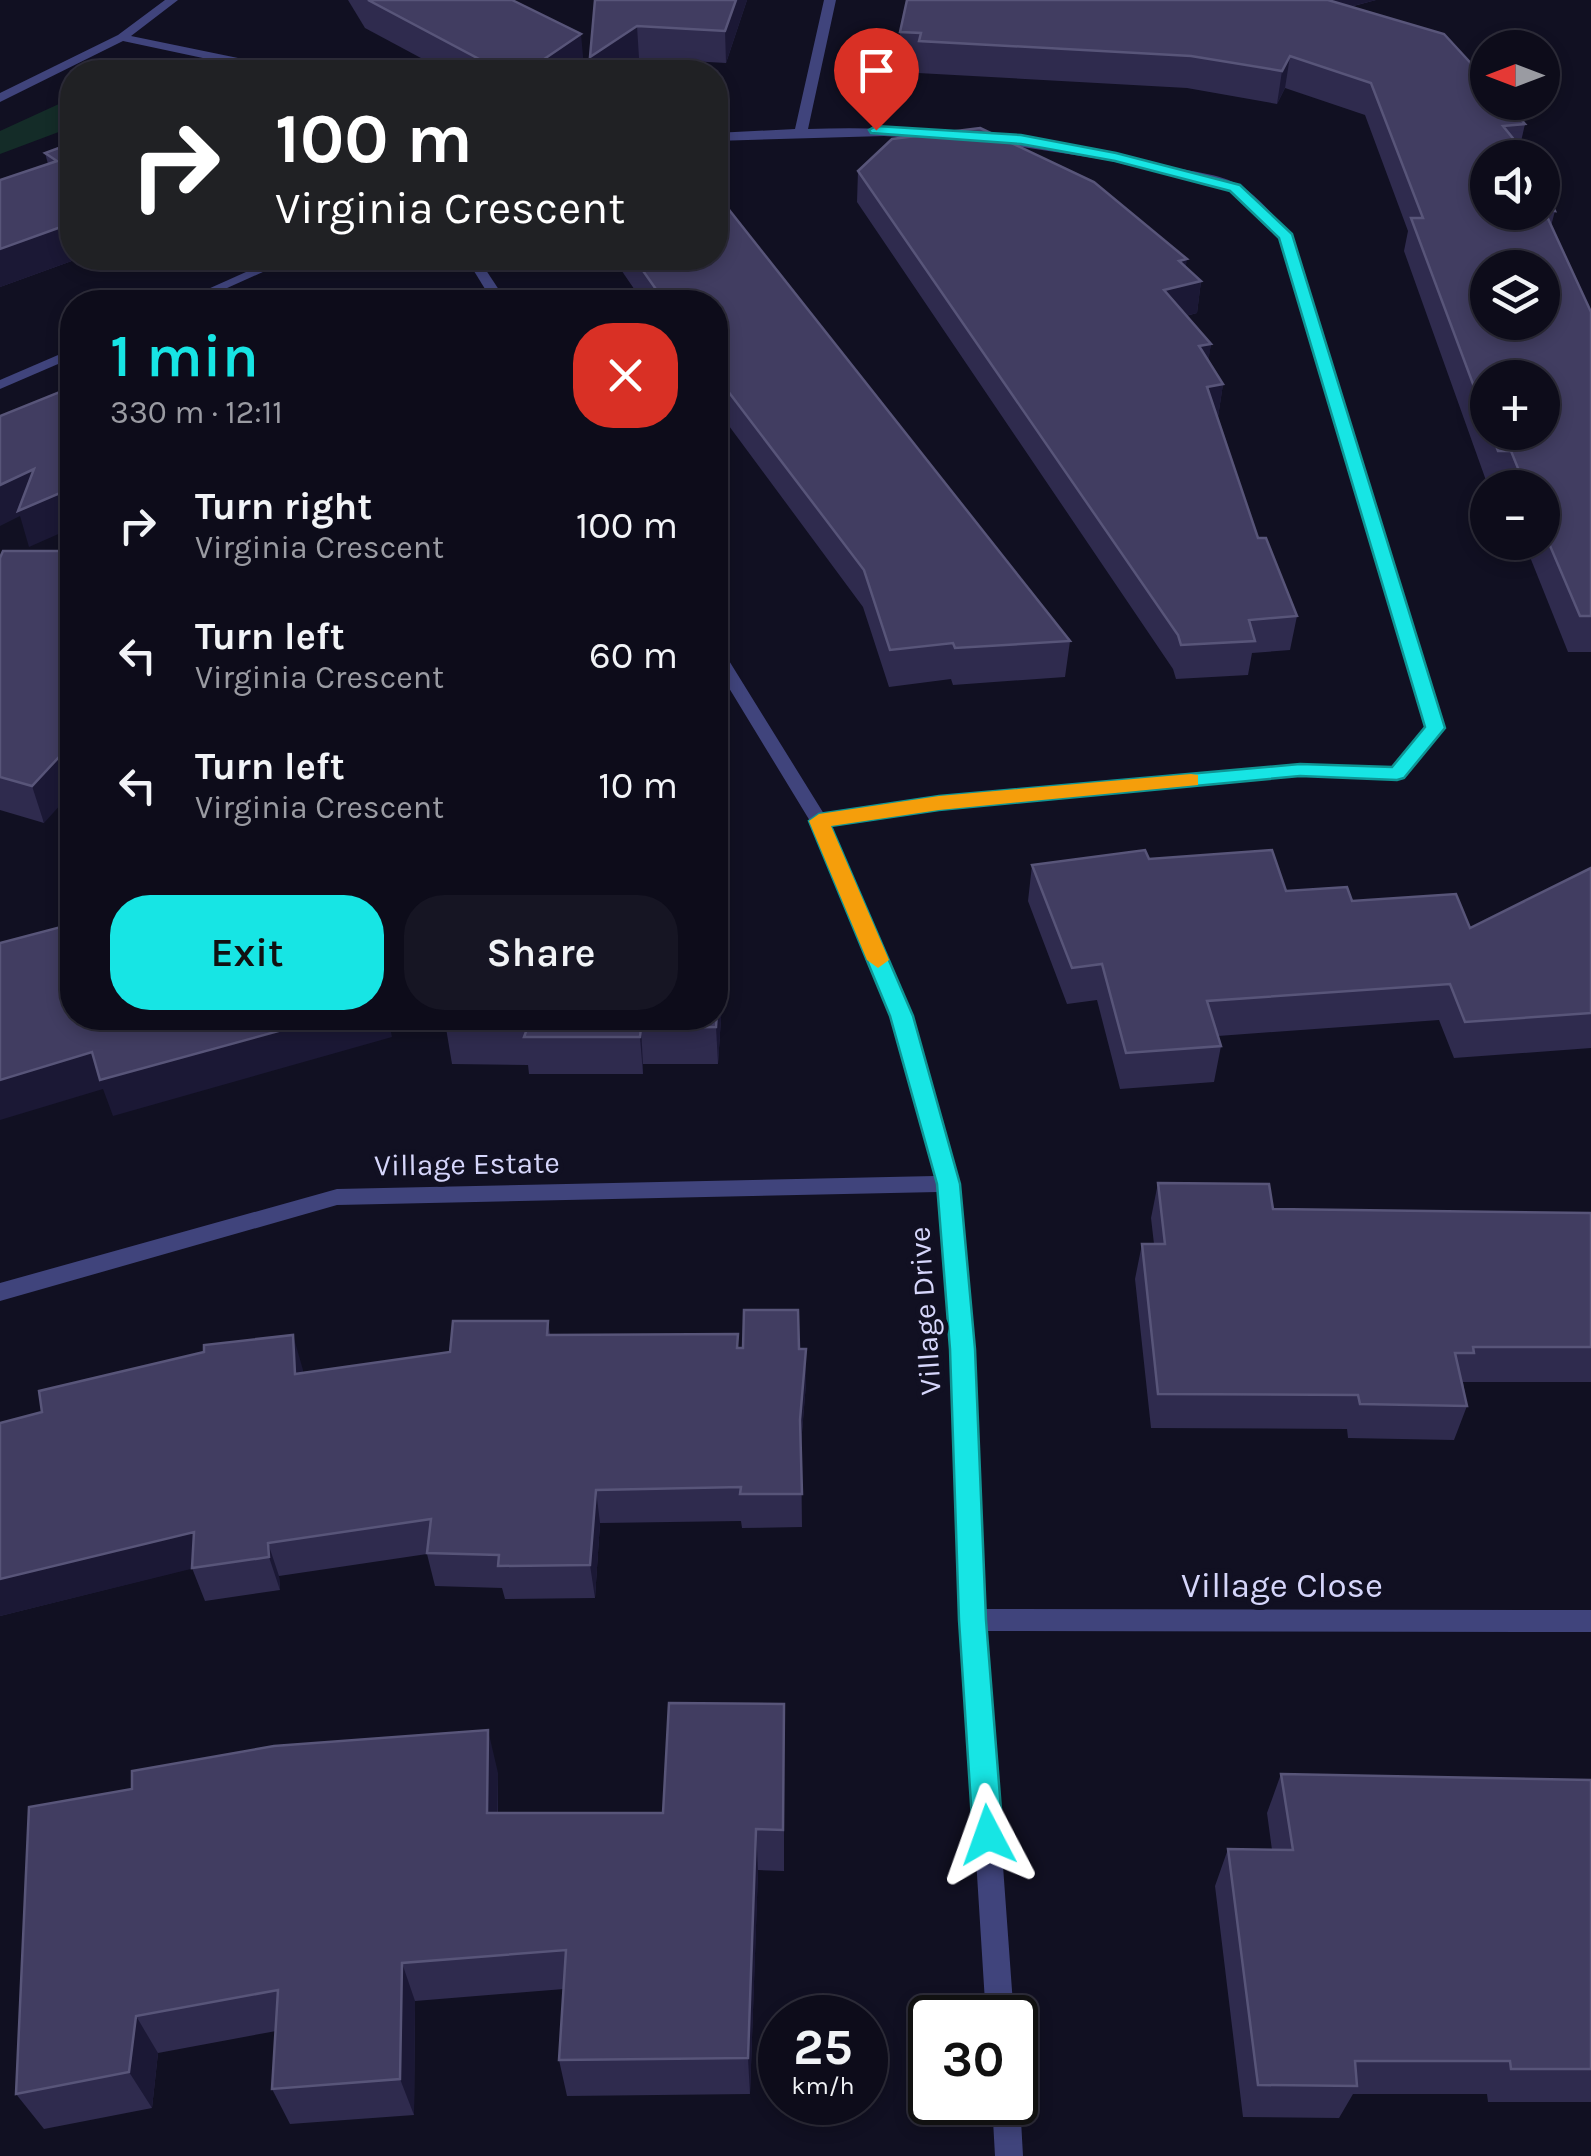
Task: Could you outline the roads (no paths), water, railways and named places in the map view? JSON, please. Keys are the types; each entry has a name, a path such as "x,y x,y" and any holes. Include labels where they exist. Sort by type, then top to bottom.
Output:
{"street":[{"path":"77,60 122,38 172,0"},
{"path":"801,130 830,0"},
{"path":"122,38 229,60"},
{"path":"0,98 60,68"},
{"path":"728,136 801,130 920,130 1021,140 1116,157 1235,188 1286,237 1435,728 1397,773 1300,770 939,803 819,821"},
{"path":"213,290 259,270"},
{"path":"0,386 60,358"},
{"name":"Village Drive","path":"728,672 819,821 902,1016 948,1184 962,1349 972,1620 998,1995"},
{"name":"Village Estate","path":"0,1292 336,1196 948,1184"},
{"name":"Village Close","path":"972,1620 1591,1621"},
{"path":"1007,2125 1009,2156"}]}
